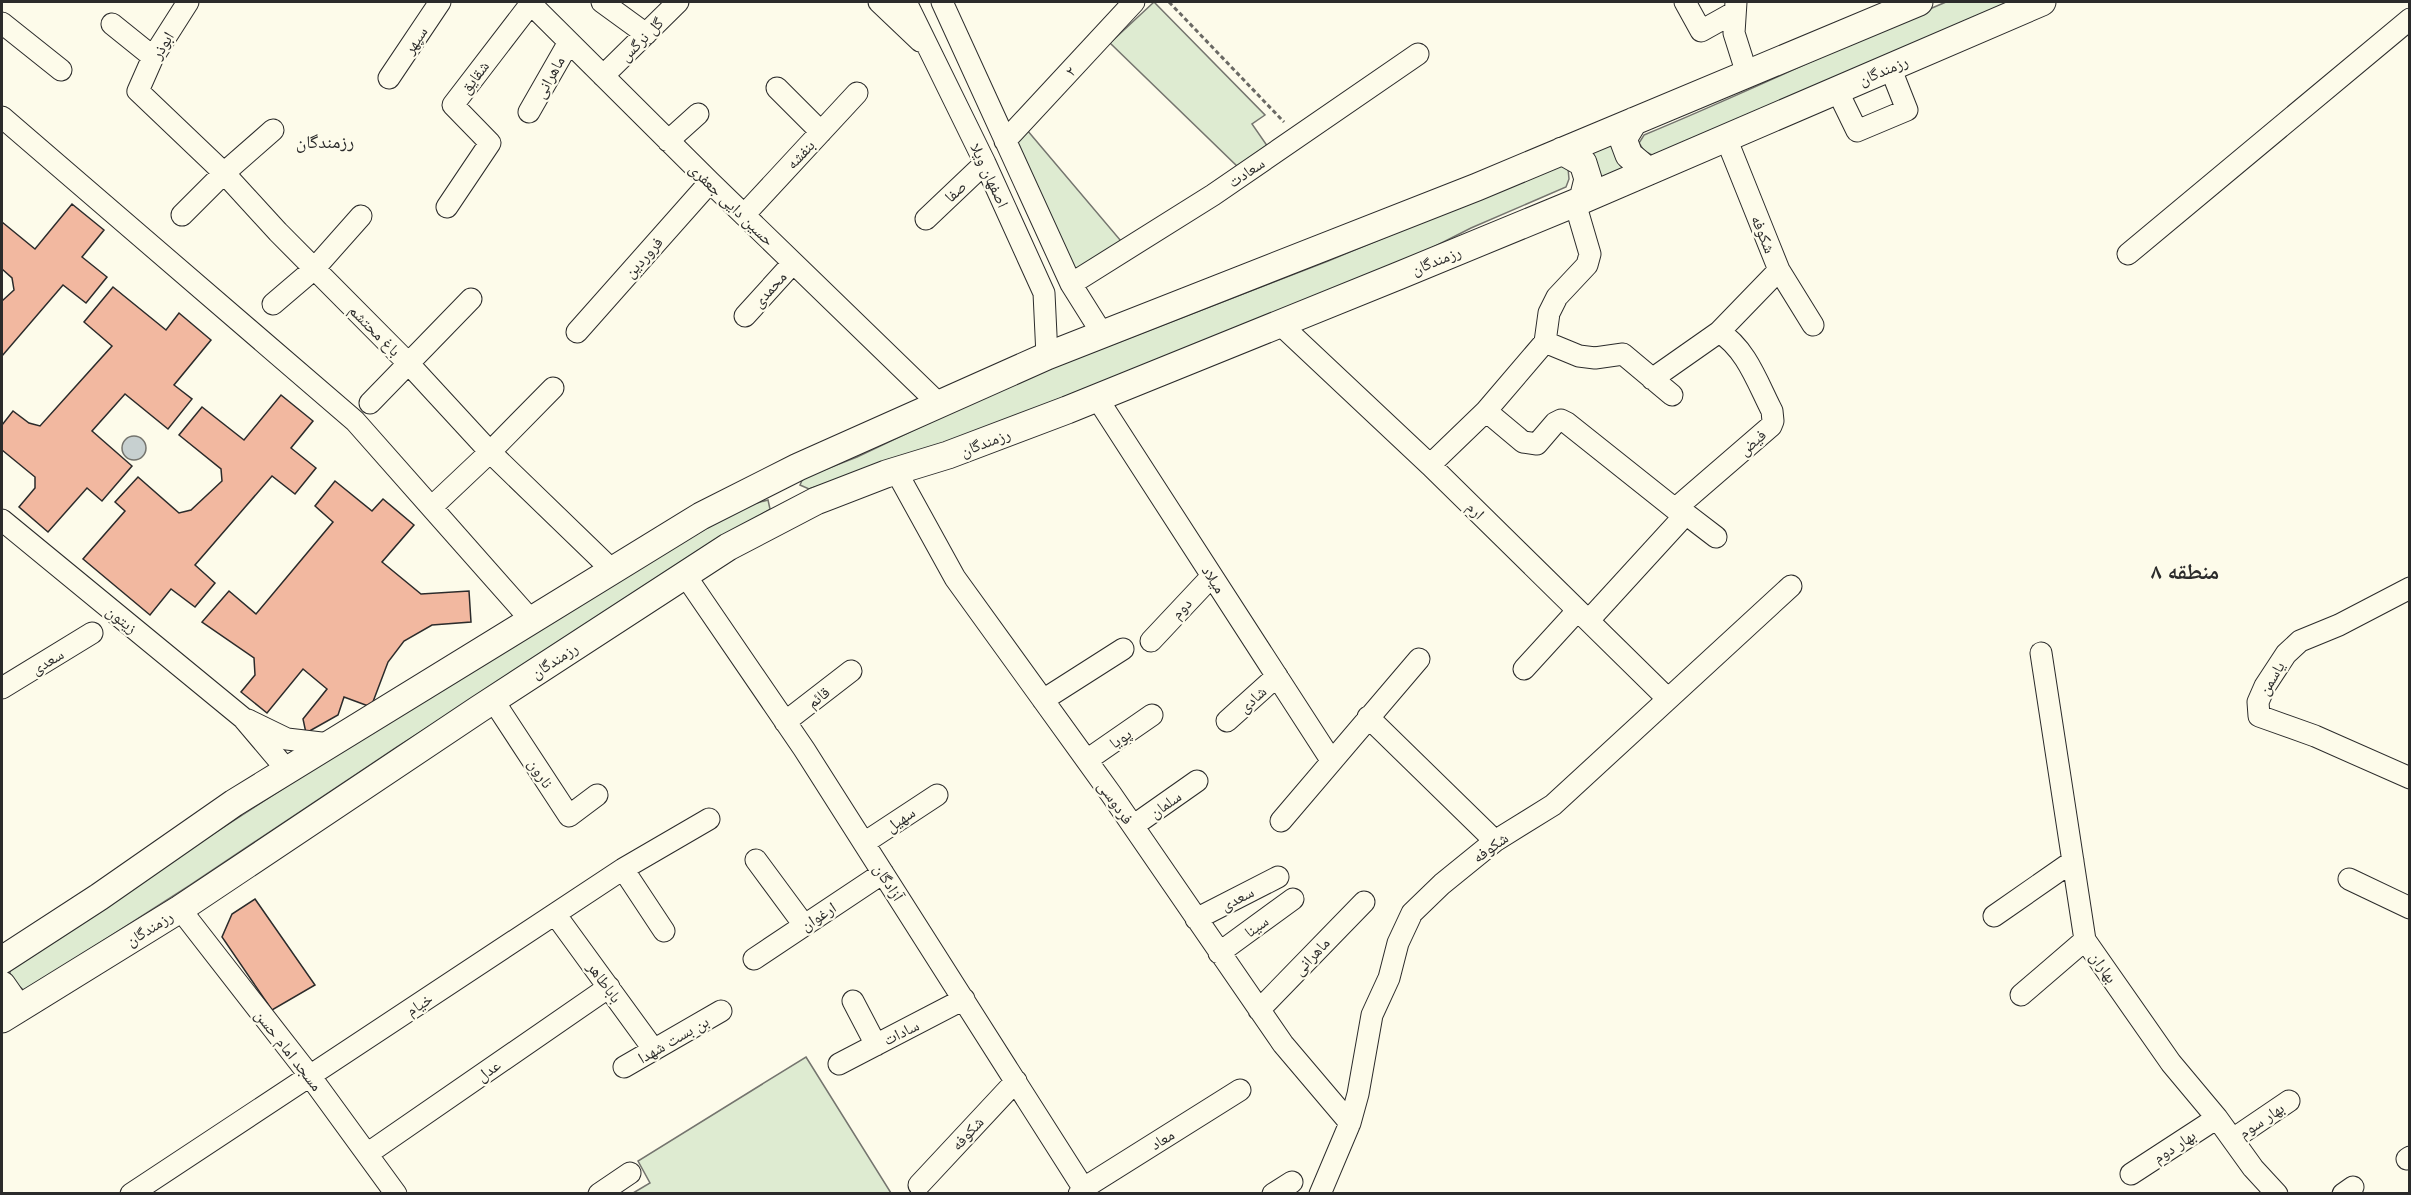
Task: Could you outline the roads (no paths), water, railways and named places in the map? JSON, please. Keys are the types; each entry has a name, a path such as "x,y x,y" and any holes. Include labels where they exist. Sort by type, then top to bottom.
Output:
{"main road":[{"path":"2,960 99,897 234,803 287,770 701,516 798,467 1047,356 1562,151 1747,74 1889,8 1919,2"},
{"name":"رزمندگان","path":"10,1014 180,909 493,700 728,547 816,501 896,471 948,455 1280,324 1579,201 2042,2"},
{"path":"1634,121 1623,139 1629,155 1648,171"},
{"path":"1562,151 1582,163 1588,179 1579,201"},
{"path":"2,985 10,1014"}],"street":[{"name":"ابوذر","path":"138,91 153,57 188,2"},
{"name":"سپهر","path":"389,78 440,2"},
{"name":"حسین دایی جعفری","path":"531,2 710,183 939,404"},
{"name":"شقایق","path":"447,207 490,143 453,105 531,2"},
{"path":"602,2 646,33"},
{"name":"گل نرگس","path":"603,76 678,2"},
{"path":"879,2 930,51"},
{"name":"اصفهان ویلا","path":"906,2 985,163 1044,293 1047,356"},
{"name":"اصفهان ویلا","path":"942,2 1071,284 1103,335"},
{"name":"۲","path":"1005,141 1134,2"},
{"path":"1684,2 1701,31 1736,7"},
{"path":"1736,7 1734,33 1747,74"},
{"path":"2128,254 2409,19"},
{"path":"2,22 62,70"},
{"path":"112,24 153,57"},
{"name":"ماهرانی","path":"529,112 569,42"},
{"name":"سعادت","path":"1071,284 1213,195 1418,54"},
{"path":"1837,90 1857,130 1907,110 1890,67"},
{"path":"777,88 821,132"},
{"name":"باغ محتشم","path":"138,91 224,173 314,269 408,363 490,452 612,570"},
{"name":"بنفشه","path":"744,215 857,93"},
{"path":"668,141 698,114"},
{"path":"2,117 355,421 531,620"},
{"path":"182,215 224,173 273,130"},
{"name":"شکوفه","path":"1726,138 1779,270 1813,325"},
{"name":"صفا","path":"926,219 985,163"},
{"name":"فروردین","path":"577,332 710,183"},
{"path":"1430,465 1486,411 1545,342 1549,313 1557,297 1587,265 1590,254 1579,201"},
{"path":"273,304 314,269 361,216"},
{"name":"محمدی","path":"746,316 793,263"},
{"path":"1652,379 1719,332 1779,270"},
{"path":"370,403 471,298"},
{"name":"ارم","path":"1280,324 1430,465 1668,699"},
{"name":"فیض","path":"1681,512 1771,426 1773,421 1773,411 1744,357 1731,339 1719,332"},
{"path":"1545,342 1579,356 1595,358 1623,354 1672,395"},
{"path":"436,502 490,452 553,388"},
{"name":"میلاد","path":"1097,398 1331,760"},
{"path":"1486,411 1523,442 1530,444 1537,444 1555,423 1561,420 1567,423 1716,537"},
{"name":"فردوسی","path":"896,471 955,578 1087,760 1283,1044 1350,1123"},
{"path":"1524,669 1583,616 1681,512"},
{"name":"زیتون","path":"2,520 243,718"},
{"name":"آزادگان","path":"685,575 864,843 1016,1081 1083,1192"},
{"name":"دوم","path":"1150,641 1212,576"},
{"name":"شکوفه","path":"1320,1194 1350,1123 1358,1094 1372,1015 1389,978 1398,944 1412,913 1442,884 1495,841 1553,805 1791,586"},
{"name":"یاسمن","path":"2409,588 2339,625 2300,641 2286,654 2258,702 2259,716 2315,736 2409,778"},
{"name":"سعدی","path":"2,688 92,633"},
{"path":"1043,700 1124,649"},
{"name":"بهاران","path":"2041,653 2085,940 2171,1063 2217,1118 2253,1168 2277,1194"},
{"path":"1281,821 1419,659"},
{"name":"قائم","path":"785,722 852,671"},
{"name":"شادی","path":"1227,721 1277,676"},
{"name":"نارون","path":"493,700 569,816 597,795"},
{"name":"پویا","path":"1087,760 1152,715"},
{"path":"1368,717 1495,841"},
{"path":"243,718 287,739 330,744"},
{"path":"243,718 287,770"},
{"name":"سلمان","path":"1133,826 1197,781"},
{"name":"سهیل","path":"864,843 937,795"},
{"name":"خیام","path":"131,1194 623,869 710,819"},
{"path":"756,860 804,925"},
{"path":"1994,916 2073,861"},
{"path":"623,869 664,931"},
{"name":"ارغوان","path":"754,959 883,873"},
{"name":"سعدی","path":"1196,919 1278,877"},
{"path":"2349,879 2409,909"},
{"name":"سینا","path":"1219,953 1293,899"},
{"name":"ماهرانی","path":"1259,1010 1364,902"},
{"name":"مسجد امام حسن","path":"180,909 310,1076 396,1194"},
{"name":"باباطاهر","path":"555,914 654,1050"},
{"path":"2021,995 2085,940"},
{"name":"عدل","path":"367,1154 609,987"},
{"name":"سادات","path":"839,1064 964,999"},
{"path":"853,1001 876,1045"},
{"name":"بن بست شهدا","path":"624,1067 721,1011"},
{"name":"شکوفه","path":"919,1185 1016,1081"},
{"name":"معاد","path":"1083,1192 1240,1090"},
{"name":"بهار سوم","path":"2233,1139 2289,1101"},
{"name":"بهار دوم","path":"2131,1174 2217,1118"},
{"path":"599,1194 630,1173"},
{"path":"1273,1194 1292,1182"}],"district":[{"name":"رزمندگان","path":"325,142"},
{"name":"منطقه ۸","path":"2185,571"}]}
